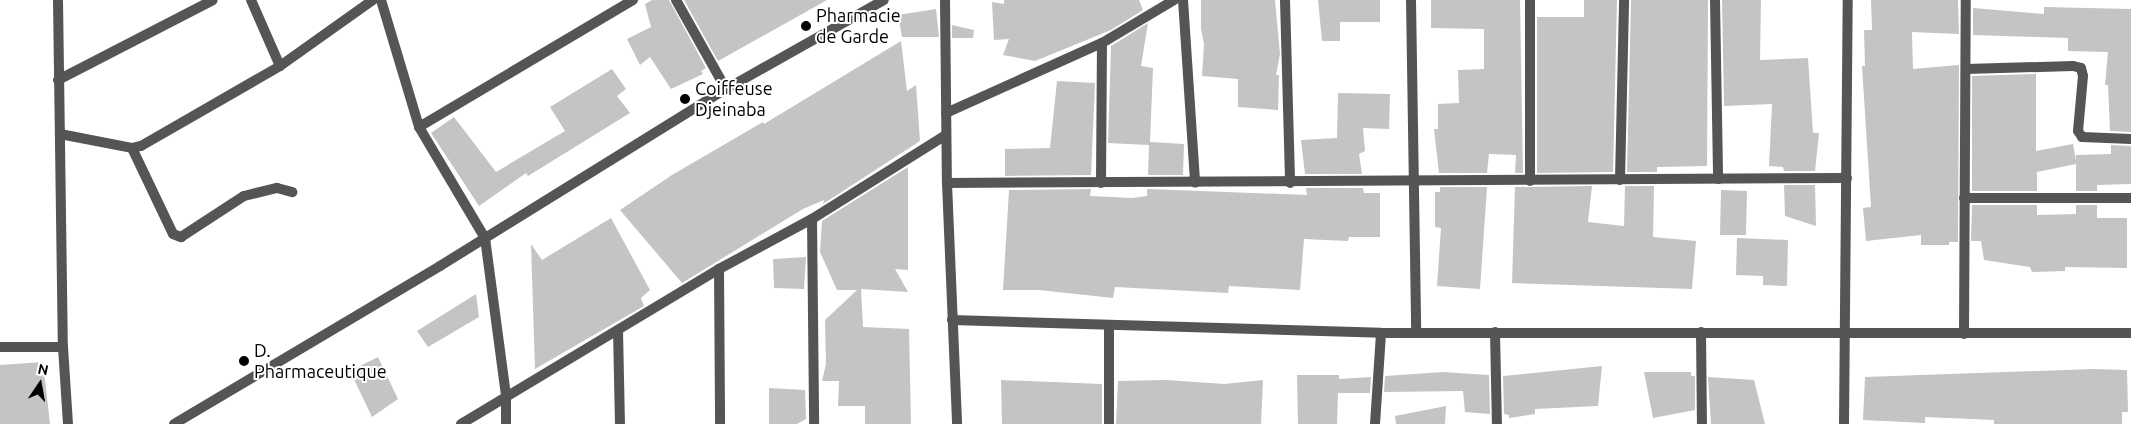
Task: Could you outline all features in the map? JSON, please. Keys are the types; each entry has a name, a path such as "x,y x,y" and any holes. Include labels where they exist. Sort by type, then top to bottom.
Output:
{"street":[{"path":"58,0 63,347 68,424"},
{"path":"58,80 212,0"},
{"path":"251,0 280,66"},
{"path":"60,134 132,148 141,146 280,66 373,0"},
{"path":"381,0 419,127 485,238 506,396 506,424"},
{"path":"419,127 633,0"},
{"path":"676,0 726,89"},
{"path":"945,0 947,183 957,424"},
{"path":"946,113 1102,43 1174,0"},
{"path":"1183,0 1195,183"},
{"path":"1285,0 1290,183"},
{"path":"1411,0 1416,332"},
{"path":"1530,0 1530,181"},
{"path":"1620,180 1624,0"},
{"path":"1715,0 1718,179"},
{"path":"1844,424 1848,0"},
{"path":"1964,334 1966,0"},
{"path":"174,424 485,238 726,89 876,2"},
{"path":"1102,43 1102,183"},
{"path":"1966,69 2073,66 2081,68 2083,76 2078,131 2082,137 2131,139"},
{"path":"461,424 719,270 812,219 946,135"},
{"path":"132,148 173,234 181,237 244,196 276,188 292,192"},
{"path":"947,183 1290,183 1847,178"},
{"path":"1964,198 2131,198"},
{"path":"812,219 814,424"},
{"path":"719,270 720,424"},
{"path":"952,320 1381,333 2131,333"},
{"path":"1109,326 1109,424"},
{"path":"618,330 620,424"},
{"path":"1495,332 1497,424"},
{"path":"1701,332 1702,424"},
{"path":"1374,424 1381,333"},
{"path":"0,347 63,347"}],"building":[{"path":"652,0 669,0 706,68 701,71 703,74 671,89 650,57 640,65 627,39 651,27 645,4"},
{"path":"684,0 827,0 718,61"},
{"path":"1004,0 1139,0 1143,10 1111,30 1035,61 1003,55 1009,39 994,40 992,2 1004,4"},
{"path":"1201,0 1275,0 1280,54 1276,75 1279,75 1278,110 1238,107 1238,79 1202,76 1204,44 1201,29"},
{"path":"1318,0 1380,0 1380,22 1340,22 1340,41 1322,41"},
{"path":"1431,0 1520,0 1523,173 1515,173 1516,155 1489,154 1487,173 1439,173 1434,129 1438,129 1438,104 1459,103 1458,70 1484,69 1484,29 1431,28"},
{"path":"1584,0 1617,0 1613,172 1537,173 1537,17 1584,17"},
{"path":"1631,0 1708,0 1707,166 1657,167 1657,172 1627,172"},
{"path":"1722,0 1761,0 1760,60 1808,58 1813,133 1819,133 1815,171 1784,171 1783,167 1769,166 1772,104 1724,106"},
{"path":"1871,0 1958,0 1959,34 1912,32 1913,69 1959,65 1958,242 1949,242 1949,245 1921,245 1921,235 1866,241 1863,208 1871,207 1862,66 1865,66 1864,30 1872,30"},
{"path":"2044,7 2131,9 2131,132 2110,131 2108,85 2105,85 2108,52 2068,51 2068,38 1973,35 1973,8 2044,14"},
{"path":"936,9 939,37 902,37 898,15"},
{"path":"1148,23 1141,66 1153,68 1150,142 1184,144 1183,175 1148,175 1149,145 1108,143 1111,46"},
{"path":"952,25 974,30 973,38 952,38"},
{"path":"901,41 907,91 916,85 920,141 823,204 824,200 803,209 682,283 620,210 672,175 763,122 764,124"},
{"path":"612,69 626,89 617,96 630,113 528,176 526,173 479,206 431,133 454,117 496,172 565,131 550,107"},
{"path":"2036,74 2036,151 2073,144 2076,161 2076,155 2111,154 2111,145 2131,146 2131,184 2097,185 2097,191 2076,191 2076,164 2037,172 2037,191 1972,191 1972,76"},
{"path":"1057,81 1095,83 1091,175 1005,176 1005,149 1050,148"},
{"path":"1338,93 1390,94 1389,129 1363,128 1365,151 1359,154 1362,174 1305,174 1301,140 1337,138"},
{"path":"908,167 908,270 895,269 908,292 861,289 863,327 909,329 911,424 865,424 865,406 838,406 839,381 822,381 826,364 825,320 857,290 837,290 820,252 822,221"},
{"path":"1784,185 1815,185 1816,226 1785,216"},
{"path":"1592,186 1588,222 1624,226 1625,186 1654,186 1653,237 1696,241 1692,289 1512,283 1515,187"},
{"path":"1440,187 1487,187 1480,289 1437,286 1441,228 1435,227 1435,192 1440,192"},
{"path":"1306,188 1363,188 1364,193 1380,193 1380,237 1349,237 1348,241 1304,239 1300,290 1229,286 1228,293 1115,287 1113,298 1039,290 1003,290 1009,190 1091,189 1090,196 1132,198 1147,196 1147,189 1307,195"},
{"path":"1721,190 1747,191 1746,235 1720,235"},
{"path":"1972,205 2037,205 2037,215 2076,214 2076,205 2097,205 2097,218 2127,218 2127,268 2065,267 2065,271 2032,272 2030,267 1984,260 1981,241 1971,241"},
{"path":"611,218 650,290 641,298 644,306 535,369 531,244 542,260"},
{"path":"1737,238 1788,240 1787,286 1763,285 1763,276 1736,275"},
{"path":"806,257 804,289 774,288 773,259"},
{"path":"476,294 479,317 428,347 417,331"},
{"path":"378,357 398,399 372,417 350,371"},
{"path":"43,362 50,424 0,424 0,365"},
{"path":"1602,366 1598,406 1535,409 1535,414 1509,418 1509,415 1504,414 1503,376"},
{"path":"2093,369 2127,370 2128,412 2122,412 2122,424 1994,424 1994,420 1925,417 1925,423 1863,420 1865,377"},
{"path":"1443,372 1489,375 1490,414 1465,412 1463,391 1384,392 1385,376"},
{"path":"1644,372 1691,372 1691,376 1695,376 1695,410 1653,418"},
{"path":"1297,375 1339,375 1339,379 1371,377 1370,393 1338,393 1337,424 1298,424"},
{"path":"1708,377 1754,380 1765,424 1711,424"},
{"path":"1001,380 1102,384 1102,424 1002,424"},
{"path":"1166,380 1224,384 1263,380 1261,424 1116,424 1118,381"},
{"path":"769,388 805,390 806,419 797,424 769,424"},
{"path":"1446,406 1445,424 1396,424 1395,416"}],"place":[{"name":"Pharmacie de Garde","path":"806,26"},
{"name":"Coiffeuse Djeinaba","path":"685,99"},
{"name":"D. Pharmaceutique","path":"244,361"}]}
